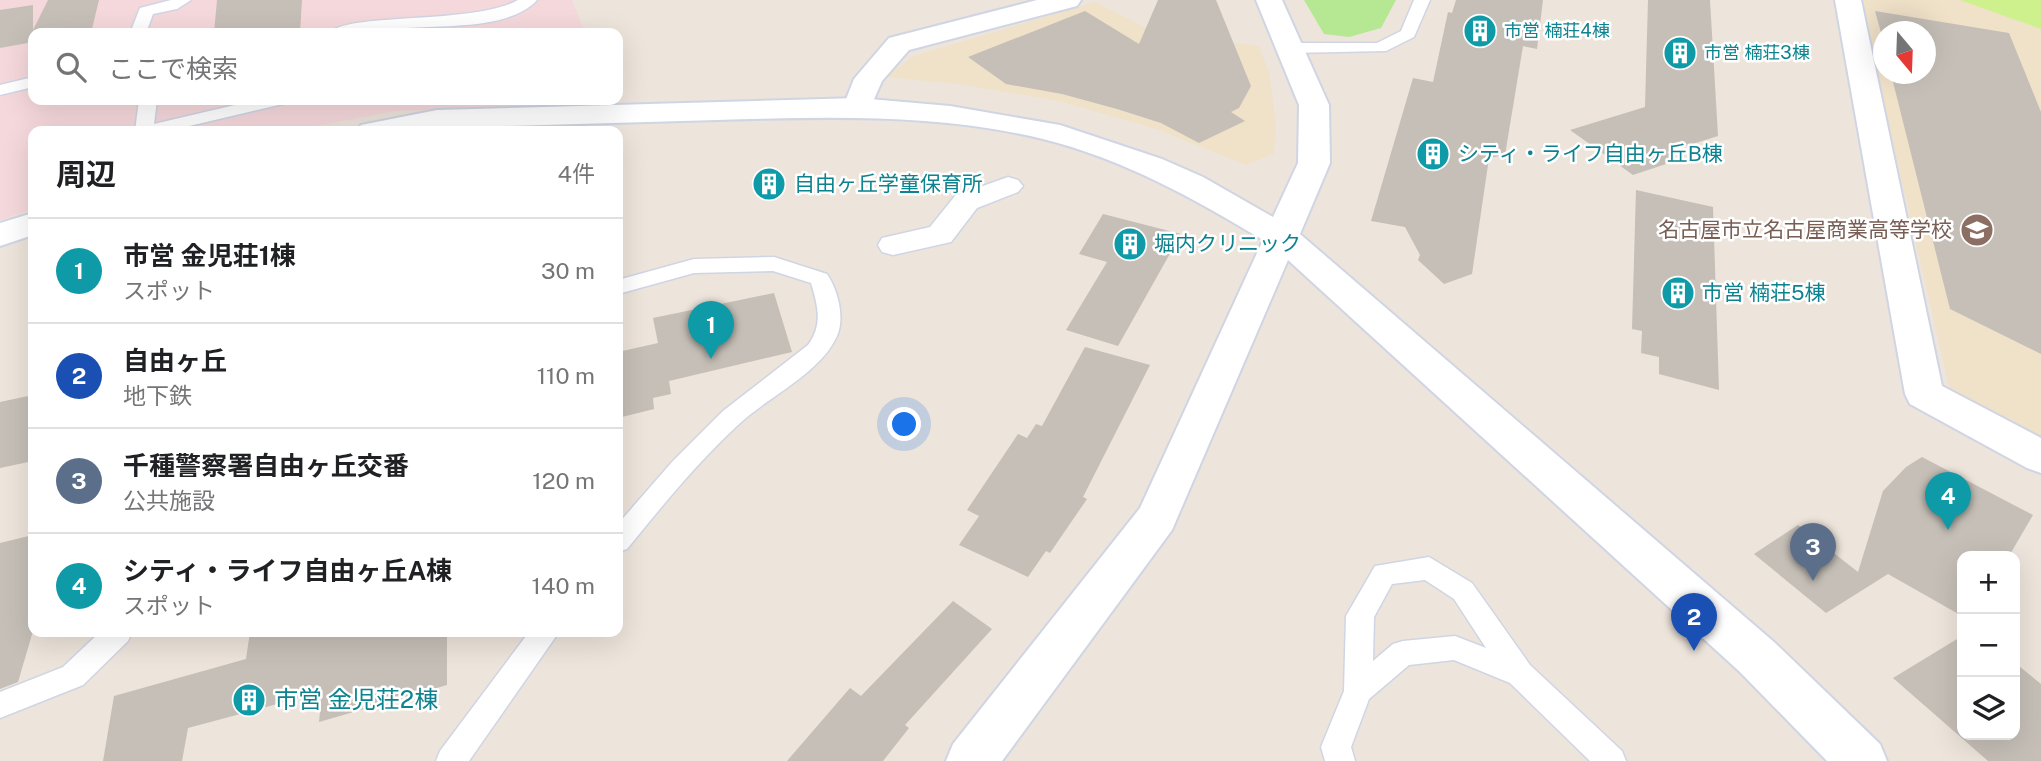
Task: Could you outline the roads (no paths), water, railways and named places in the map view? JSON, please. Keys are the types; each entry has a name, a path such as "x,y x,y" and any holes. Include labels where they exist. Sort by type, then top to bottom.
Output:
{"street":[{"path":"859,107 868,79 899,44 1068,0"},
{"path":"971,761 1157,518 1314,163 1314,105 1269,0"},
{"path":"1848,0 1924,394 2041,457"},
{"path":"399,126 437,119 859,107 950,115 1049,131 1152,166 1192,184 1283,237 1757,657 1862,761"},
{"path":"893,245 940,235 966,202 1008,186"},
{"path":"0,234 28,225"}],"lane":[{"path":"139,28 142,6 172,6 183,0"},
{"path":"363,28 487,17 518,8 529,0"},
{"path":"1290,48 1380,48 1409,34 1422,0"},
{"path":"2,93 28,84"},
{"path":"146,126 148,105"},
{"path":"167,126 256,105"},
{"path":"623,286 694,266 774,264 820,279 830,309 825,338 802,365 752,399 702,444 623,536"},
{"path":"1340,761 1336,747 1358,691 1360,616 1384,574 1429,568 1463,591 1520,674 1611,761"},
{"path":"0,705 73,676 113,637"},
{"path":"451,761 541,637"},
{"path":"1358,691 1403,653 1455,648 1520,674"}],"place":[{"name":"市営 楠荘4棟","path":"1480,31"},
{"name":"市営 楠荘3棟","path":"1680,53"},
{"name":"シティ・ライフ自由ヶ丘B棟","path":"1433,154"},
{"name":"自由ヶ丘学童保育所","path":"769,184"},
{"name":"名古屋市立名古屋商業高等学校","path":"1977,230"},
{"name":"堀内クリニック","path":"1130,244"},
{"name":"市営 楠荘5棟","path":"1678,293"},
{"name":"市営 金児荘1棟","path":"711,359"},
{"name":"シティ・ライフ自由ヶ丘A棟","path":"1948,530"},
{"name":"千種警察署自由ヶ丘交番","path":"1813,581"},
{"name":"自由ヶ丘","path":"1694,651"},
{"name":"市営 金児荘2棟","path":"249,700"}]}
